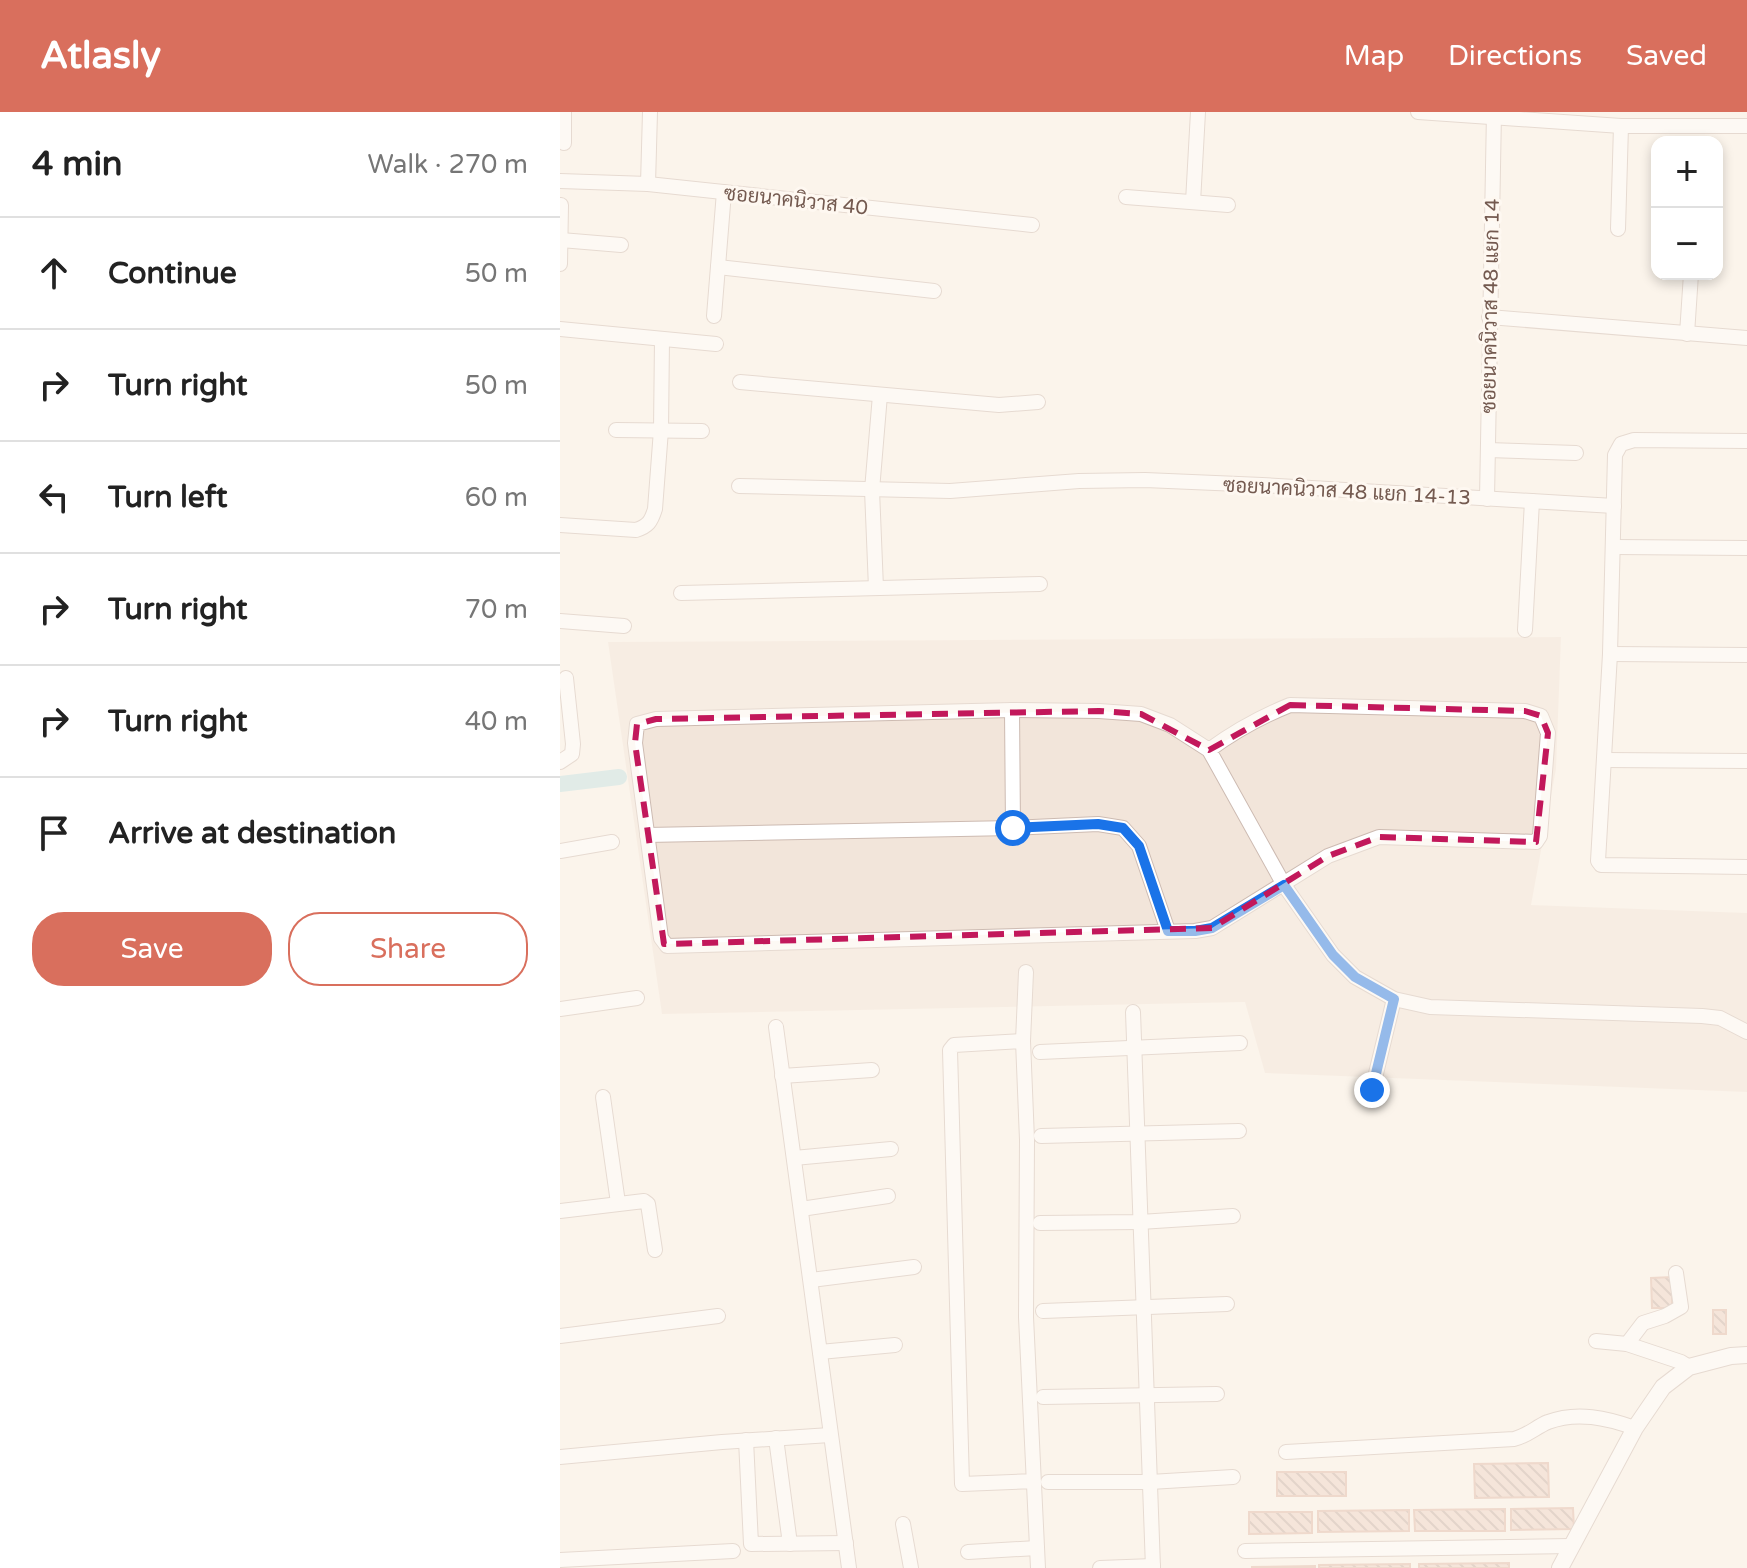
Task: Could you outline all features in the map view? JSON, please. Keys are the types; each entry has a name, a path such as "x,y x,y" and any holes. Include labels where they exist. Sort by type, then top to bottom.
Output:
{"street":[{"path":"564,112 564,143"},
{"path":"648,184 650,112"},
{"path":"1193,202 1198,112"},
{"path":"1418,112 1494,114 1621,126 1747,126"},
{"name":"ซอยนาคนิวาส 48 แยก 14","path":"1487,499 1494,114"},
{"path":"1618,229 1621,126"},
{"name":"ซอยนาคนิวาส 40","path":"560,181 648,184 1032,225"},
{"path":"714,316 724,192"},
{"path":"1126,197 1228,205"},
{"path":"560,264 561,205"},
{"path":"561,240 621,245"},
{"path":"718,267 934,291"},
{"path":"1687,334 1691,280"},
{"path":"1489,317 1747,338"},
{"path":"560,329 716,344"},
{"path":"560,525 636,530 647,526 655,509 661,430 662,339"},
{"path":"740,382 999,405 1038,402"},
{"path":"876,588 872,490 880,395"},
{"path":"616,430 702,431"},
{"path":"1747,441 1634,440 1621,444 1615,455 1610,654 1598,861 1601,865 1747,867"},
{"path":"1488,450 1576,453"},
{"name":"ซอยนาคนิวาส 48 แยก 14-13","path":"739,486 950,491 1079,481 1262,485 1614,506"},
{"path":"1525,630 1532,501"},
{"path":"1614,547 1747,548"},
{"path":"681,593 1040,584"},
{"path":"560,621 624,626"},
{"path":"1610,654 1747,655"},
{"path":"560,762 572,754 573,744 566,678"},
{"path":"1209,750 1255,720 1290,705 1525,711 1541,716 1548,733 1538,841 1379,837 1328,856 1284,885 1212,928 1195,931 667,946 661,938 635,743 637,724 656,719 1012,710 1141,714 1170,725 1209,750 1284,885 1333,955 1355,977 1394,999 1430,1007 1702,1016 1744,1024"},
{"path":"1012,710 1013,828"},
{"path":"1605,760 1747,761"},
{"path":"647,835 1098,824 1123,828 1139,846 1168,931"},
{"path":"560,851 612,842"},
{"path":"1026,972 1023,1041 1027,1140 1026,1317 1041,1481 1038,1568"},
{"path":"560,1009 637,998"},
{"path":"1372,1090 1394,999"},
{"path":"1100,1568 1153,1567 1133,1012"},
{"path":"776,1027 849,1568"},
{"path":"1023,1041 952,1047 962,1484 1150,1482 1233,1477"},
{"path":"1040,1052 1240,1043"},
{"path":"782,1076 872,1070"},
{"path":"603,1097 618,1203"},
{"path":"1041,1136 1239,1131"},
{"path":"794,1158 891,1149"},
{"path":"801,1209 888,1196"},
{"path":"560,1211 641,1200 648,1204 655,1250"},
{"path":"1040,1223 1140,1222 1233,1216"},
{"path":"811,1280 914,1267"},
{"path":"1627,1344 1643,1323 1681,1307 1676,1273"},
{"path":"1043,1311 1227,1304"},
{"path":"560,1336 718,1316"},
{"path":"1596,1341 1627,1344 1689,1367"},
{"path":"820,1352 895,1345"},
{"path":"1560,1568 1635,1428 1663,1387 1689,1367 1747,1355"},
{"path":"1043,1397 1217,1394"},
{"path":"1286,1452 1514,1439 1551,1421 1576,1416 1607,1418 1635,1428"},
{"path":"560,1457 830,1435"},
{"path":"776,1438 790,1544"},
{"path":"746,1440 751,1544 846,1543"},
{"path":"903,1524 911,1568"},
{"path":"1245,1551 1571,1546"},
{"path":"968,1552 1037,1548"},
{"path":"560,1560 733,1551"}],"highlighted area":[{"path":"1290,705 1525,711 1541,716 1548,733 1536,842 1379,837 1328,856 1212,928 664,944 635,743 637,724 656,719 1099,711 1141,714 1209,750"}],"shaded area":[{"path":"1561,637 1556,769 1531,905 1747,913 1747,1092 1265,1073 1245,1002 662,1014 608,642"}],"building":[{"path":"1672,1277 1672,1308 1652,1308 1651,1278"},
{"path":"1713,1310 1726,1310 1726,1334 1713,1334"},
{"path":"1548,1463 1549,1497 1475,1498 1474,1464"},
{"path":"1277,1472 1346,1472 1346,1496 1277,1496"},
{"path":"1573,1508 1574,1529 1511,1530 1511,1509"},
{"path":"1505,1509 1505,1531 1415,1531 1414,1510"},
{"path":"1409,1510 1409,1531 1318,1532 1318,1511"},
{"path":"1249,1512 1312,1512 1312,1533 1249,1534"},
{"path":"1509,1563 1509,1568 1419,1568 1419,1564"},
{"path":"1410,1564 1410,1568 1319,1568 1319,1565"},
{"path":"1252,1567 1315,1568 1252,1568"}],"waterway":[{"path":"560,784 619,777"}],"route":[{"path":"1013,828 1098,824 1123,828 1139,846 1168,931 1212,928 1284,885 1333,955 1355,977 1394,999 1372,1090"}]}
